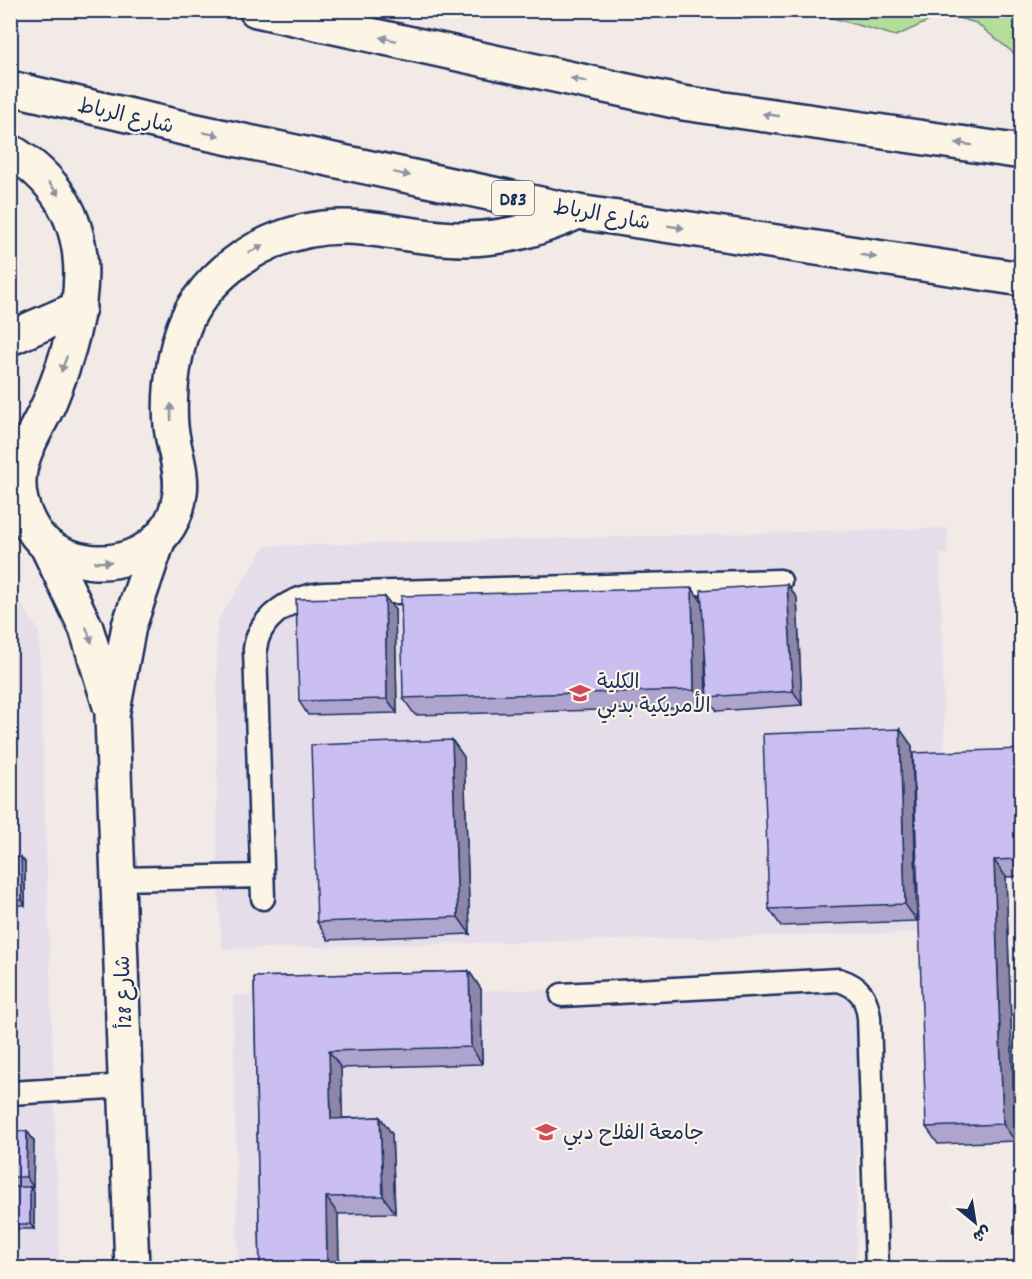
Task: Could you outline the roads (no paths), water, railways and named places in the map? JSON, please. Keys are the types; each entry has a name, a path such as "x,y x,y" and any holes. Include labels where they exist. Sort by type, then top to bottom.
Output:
{"main road":[{"path":"256,10 683,103 1022,152"},
{"name":"شارع الرباط","path":"10,88 192,130 578,212 1022,279"},
{"path":"10,151 32,164 59,193 77,229 83,268 79,308 67,356 24,459 19,481 18,512 46,544 73,559 104,564 134,556 159,538 173,517 180,493 179,468 171,427 171,384 179,343 195,304 225,270 250,252 284,236 321,228 359,227 463,239 501,237 538,230 578,212"},
{"path":"10,338 79,308"},
{"name":"شارع 28أ","path":"112,716 129,626 159,538"},
{"name":"شارع 28أ","path":"46,544 86,628 101,672 112,716 132,1269"}],"lane":[{"path":"263,898 255,649 262,625 294,601 324,594 780,580"},
{"path":"118,879 262,876"},
{"path":"562,995 839,980 856,986 867,999 869,1017 877,1269"},
{"path":"10,1093 127,1086"}],"place":[{"name":"الكلية الأمريكية بدبي","path":"580,693"},
{"name":"جامعة الفلاح دبي","path":"546,1132"}]}
